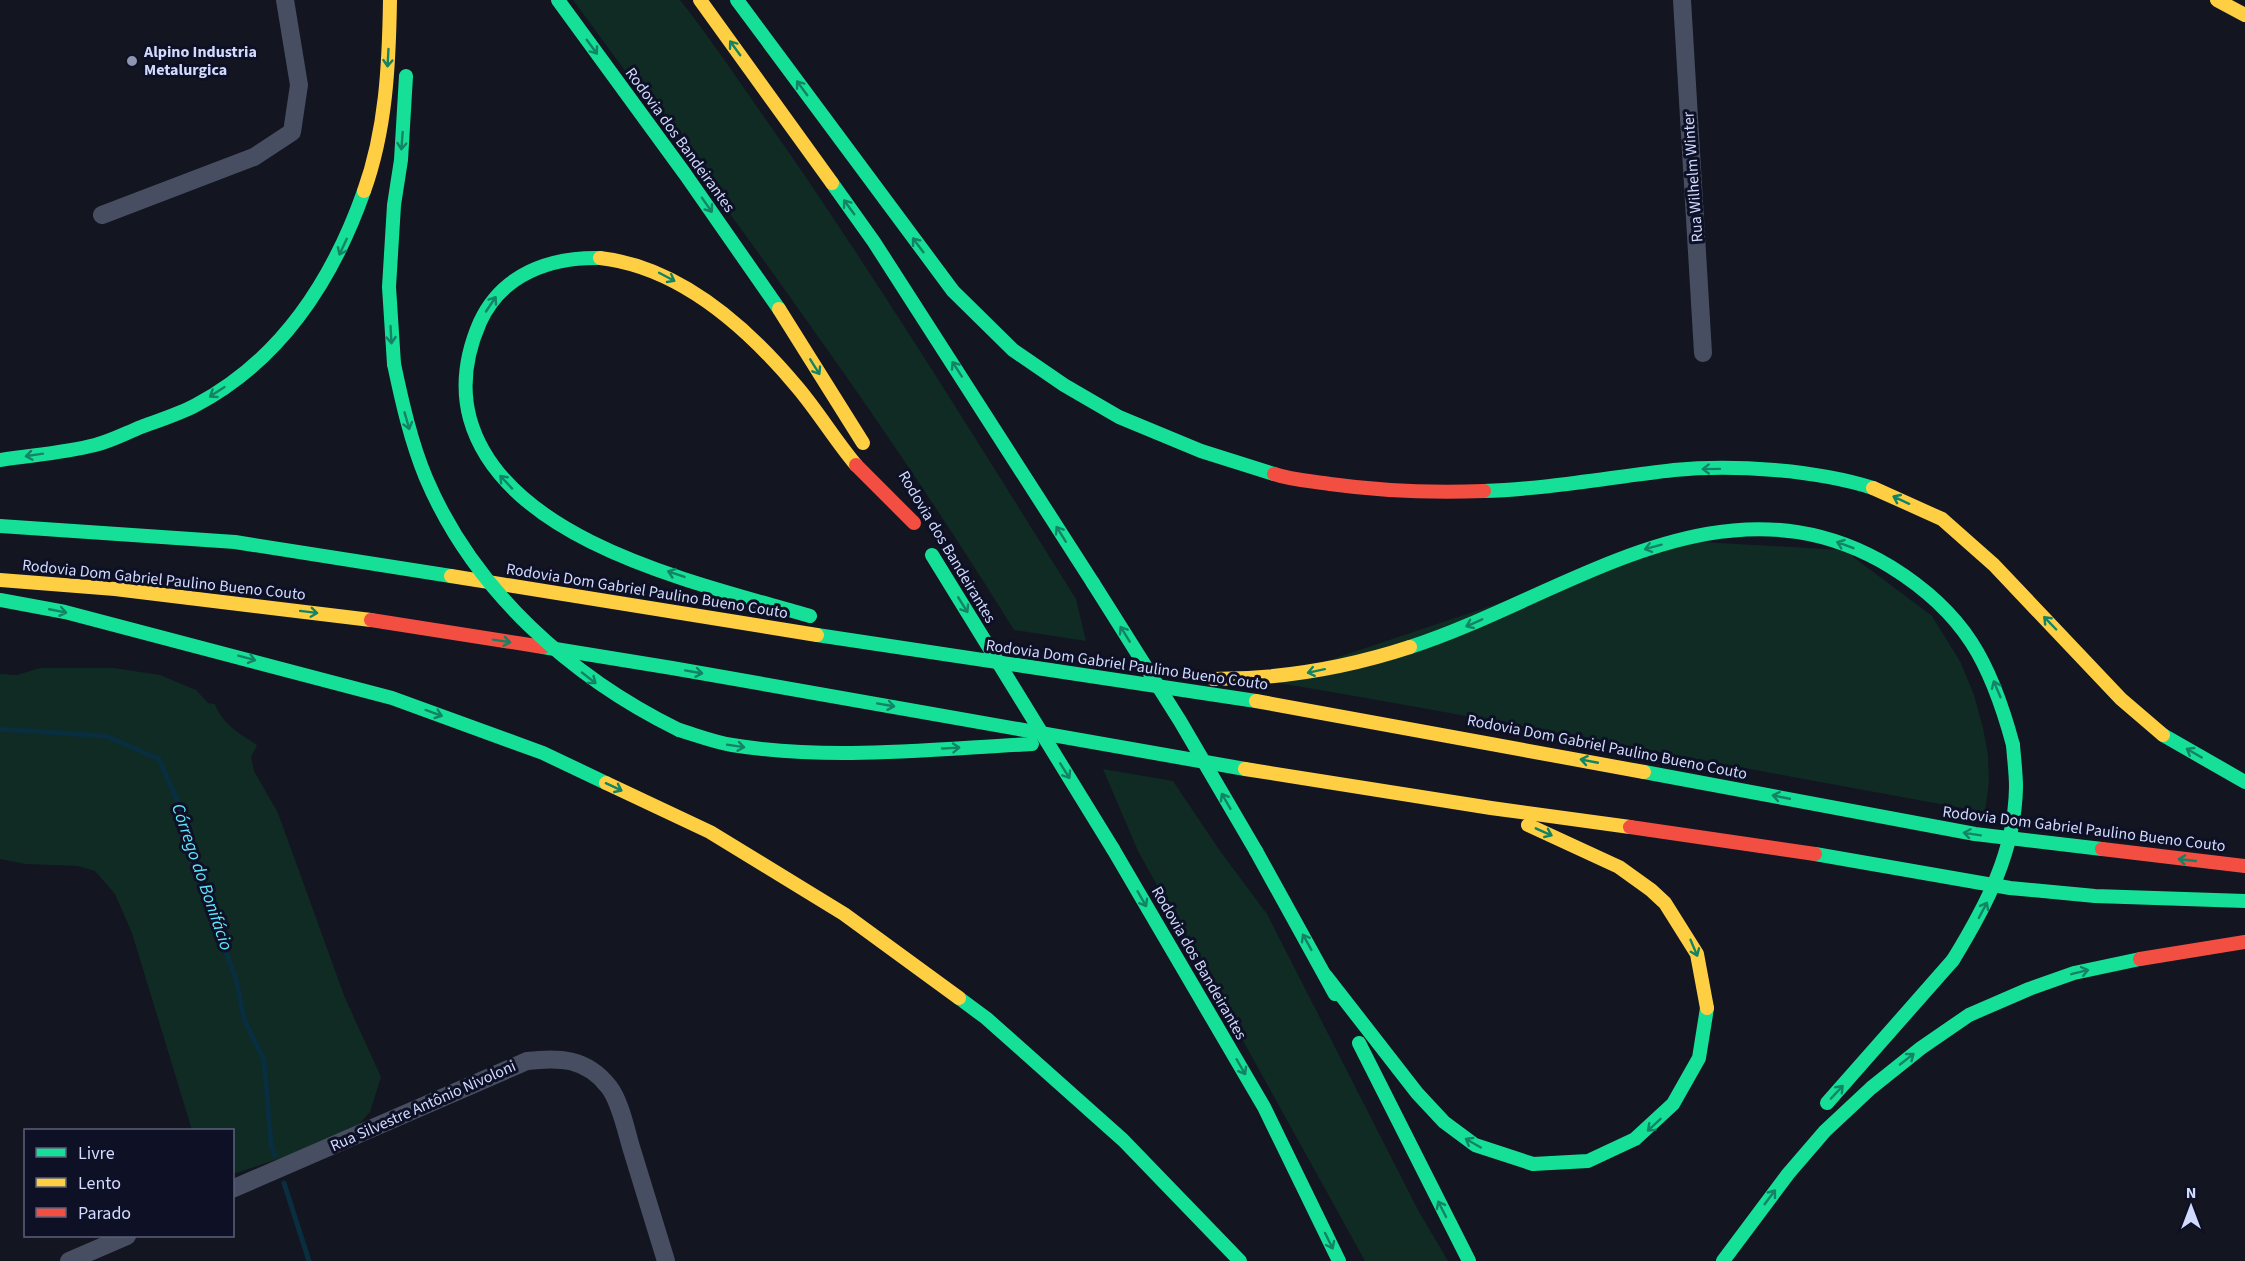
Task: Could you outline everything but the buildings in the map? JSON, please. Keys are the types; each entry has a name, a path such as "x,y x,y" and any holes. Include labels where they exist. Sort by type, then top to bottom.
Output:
{"main road":[{"path":"392,0 402,42"},
{"path":"0,460 94,445 200,403 248,370 290,329 313,301 342,251 362,201 378,143 388,64 392,0"},
{"name":"Rodovia dos Bandeirantes","path":"558,0 685,174 775,303 870,453"},
{"path":"700,0 874,242 1180,722 1326,976 1469,1261"},
{"path":"737,0 953,291 1013,350 1064,385 1119,417 1200,451 1287,477 1358,488 1437,493 1499,491 1677,470 1738,468 1841,478 1880,490 1942,519 1994,566 2121,699 2160,733 2245,782"},
{"path":"2217,0 2245,15"},
{"path":"406,63 402,150 394,205 389,287 394,364 406,422 426,478 446,519 505,602 537,635 599,686 640,712 679,730 729,745 794,753 859,753 1095,741"},
{"path":"918,531 851,459 797,387 751,339 704,299 662,274 619,260 582,256 545,264 517,278 502,290 489,305 470,343 466,357 464,383 468,414 480,447 491,465 510,487 548,519 608,550 697,582 932,653"},
{"name":"Rodovia dos Bandeirantes","path":"882,473 1113,849 1264,1107 1339,1261"},
{"name":"Rodovia Dom Gabriel Paulino Bueno Couto","path":"0,526 235,542 932,653 1297,707 1974,834 2245,866"},
{"path":"1083,676 1238,680 1308,673 1373,658 1470,626 1574,576 1633,552 1685,539 1744,529 1798,532 1842,543 1889,565 1915,582 1935,600 1963,629 1982,657 2000,694 2013,745 2016,791 2007,859 1994,891 1953,960 1820,1110"},
{"name":"Rodovia Dom Gabriel Paulino Bueno Couto","path":"0,580 115,589 359,618 660,666 1258,771 1491,808 1812,853 2010,888 2095,896 2245,901"},
{"path":"0,600 65,612 392,698 543,753 710,832 844,914 986,1018 1123,1140 1240,1261"},
{"path":"1326,976 1429,1108 1459,1135 1500,1157 1539,1166 1583,1162 1604,1157 1622,1148 1640,1137 1658,1121 1678,1100 1694,1072 1703,1043 1707,1012 1706,979 1686,930 1664,902 1642,883 1593,854 1491,808"},
{"path":"1723,1261 1788,1174 1825,1131 1921,1048 1969,1015 2074,973 2154,956 2245,942"},
{"path":"1723,1261 1744,1213 1762,1185"}],"street":[{"path":"102,215 254,157 292,132 299,85 285,0"},
{"name":"Rua Wilhelm Winter","path":"1682,0 1703,353"},
{"name":"Rua Silvestre Antônio Nivoloni","path":"234,1188 527,1061 561,1058 578,1063 594,1072 610,1088 623,1120 666,1261"},
{"path":"69,1261 125,1237"}],"green space":[{"path":"573,0 680,0 783,144 859,256 932,370 1076,599 1086,641 1014,630 963,549 855,389"},
{"path":"1685,541 1844,550 1932,616 1961,663 1974,695 1983,728 1988,755 1989,782 1985,812 1447,712 1267,681"},
{"path":"40,668 114,668 160,675 196,690 208,703 215,704 222,718 232,728 257,745 251,757 254,771 278,813 345,998 381,1077 370,1112 348,1136 234,1174 234,1129 192,1129 132,933 115,894 95,871 78,866 26,864 0,859 0,674 17,675"},
{"path":"1103,769 1173,781 1220,851 1267,914 1418,1210 1448,1261 1365,1261 1138,851"}],"waterway":[{"name":"Córrego do Bonifácio","path":"0,729 106,736 159,759 180,807 217,928 236,979 244,1019 264,1060 271,1144 275,1155"},
{"name":"Córrego do Bonifácio","path":"284,1183 309,1261"}],"traffic: fast":[{"path":"558,0 685,174 779,309"},
{"path":"737,0 953,291 1013,350 1064,385 1119,417 1201,451 1274,474"},
{"path":"394,364 389,287 406,76"},
{"path":"832,183 874,242 1093,583"},
{"path":"0,460 72,450 101,443 183,411 226,386 254,365 278,341 320,286 337,255 364,191"},
{"path":"600,258 581,258 546,265 514,280 489,305 471,346 466,370 466,394 470,419 490,462 523,498 564,527 613,552 716,589 810,616"},
{"path":"394,364 411,436 426,478 446,519 471,558 499,593 564,657 639,709 679,730"},
{"path":"1484,491 1697,468 1775,470 1826,477 1873,488"},
{"path":"0,526 235,542 451,576"},
{"path":"1410,647 1469,625 1587,572 1646,550 1706,534 1767,529 1829,539 1891,567 1917,584 1956,622 1972,642 1984,665 1995,689 2013,745"},
{"path":"932,555 1113,849"},
{"path":"1093,583 1180,721 1256,851"},
{"path":"0,600 65,612 392,698 543,753 606,783"},
{"path":"817,635 1256,701"},
{"path":"543,647 1245,769"},
{"path":"679,730 732,745 807,752 919,751 1032,744"},
{"path":"2163,735 2245,782"},
{"path":"1953,960 1987,899 2004,856 2014,811 2016,782 2013,745"},
{"path":"1644,772 1975,834 2102,849"},
{"path":"1113,849 1264,1107 1339,1261"},
{"path":"1256,851 1335,994"},
{"path":"1815,854 2010,888 2095,896 2245,901"},
{"path":"1723,1261 1788,1174 1825,1131 1871,1088 1921,1048 1969,1015 2029,989 2074,973 2140,959"},
{"path":"1827,1103 1953,960"},
{"path":"1326,976 1417,1093 1444,1122 1475,1145 1533,1164 1588,1161 1635,1139 1673,1104 1699,1058 1707,1008"},
{"path":"959,998 986,1018 1123,1140 1240,1261"},
{"path":"1359,1043 1469,1261"}],"traffic: slow":[{"path":"364,191 382,121 389,49 390,0"},
{"path":"700,0 832,183"},
{"path":"2217,0 2245,15"},
{"path":"600,258 630,264 658,274 685,287 735,323 798,388 856,465"},
{"path":"779,309 863,443"},
{"path":"1873,488 1942,519 1994,565 2121,699 2163,735"},
{"path":"451,576 817,635"},
{"path":"0,580 115,589 371,620"},
{"path":"1213,679 1263,677 1313,671 1362,661 1410,647"},
{"path":"1256,701 1644,772"},
{"path":"1245,769 1491,808 1630,827"},
{"path":"606,783 710,832 844,914 959,998"},
{"path":"1528,825 1619,867 1665,903 1697,954 1707,1008"}],"traffic: jam":[{"path":"856,465 914,523"},
{"path":"1274,474 1288,478 1368,488 1426,492 1484,491"},
{"path":"371,620 543,647"},
{"path":"1630,827 1815,854"},
{"path":"2102,849 2245,866"},
{"path":"2140,959 2245,942"}],"place":[{"name":"Alpino Industria Metalurgica","path":"132,61"}]}
